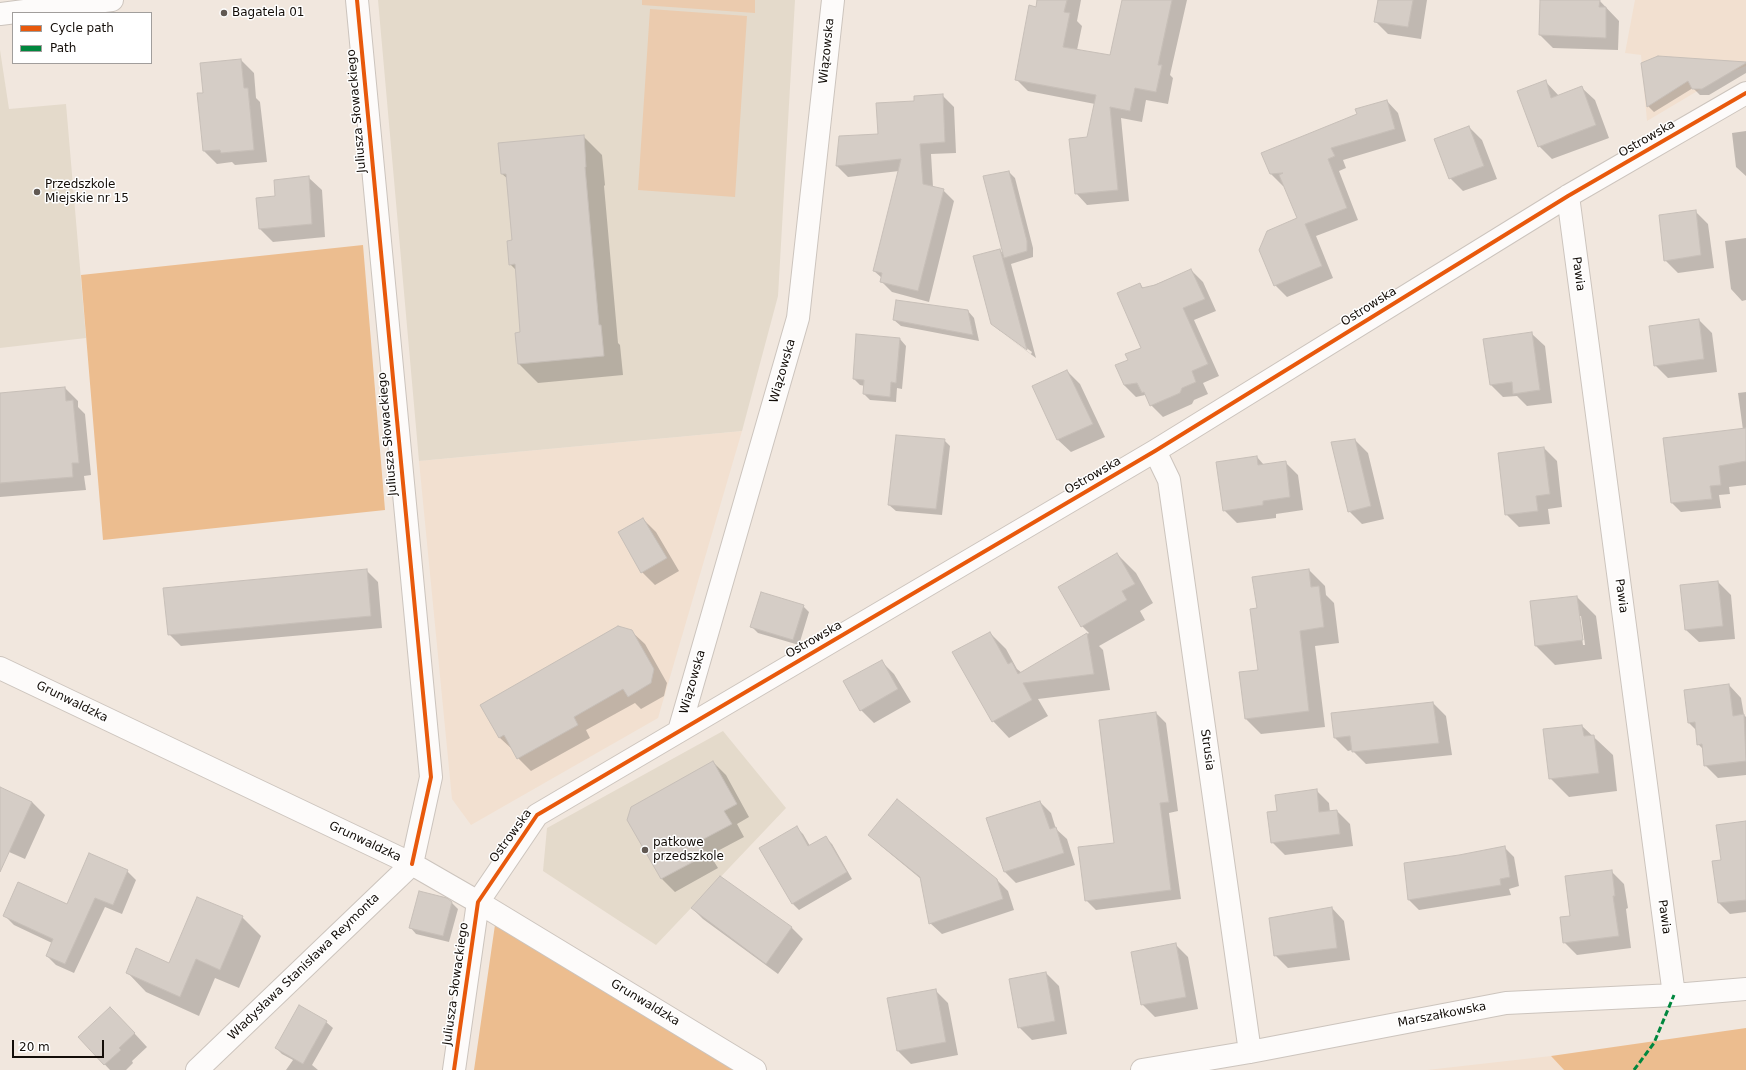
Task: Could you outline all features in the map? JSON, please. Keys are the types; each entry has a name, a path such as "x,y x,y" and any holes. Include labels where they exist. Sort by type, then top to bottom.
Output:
{"street":[{"path":"16,12 112,0"},
{"name":"Juliusza Słowackiego","path":"357,0 431,777 412,864"},
{"name":"Wiązowska","path":"678,731 798,318 833,0"},
{"path":"0,14 12,12"},
{"name":"Ostrowska","path":"478,902 537,815 1155,451 1568,196 1746,93"},
{"name":"Pawia","path":"1568,196 1674,995"},
{"name":"Strusia","path":"1155,451 1169,480 1250,1052"},
{"name":"Grunwaldzka","path":"0,668 412,864 478,902 755,1070"},
{"name":"Władysława Stanisława Reymonta","path":"197,1070 412,864"},
{"name":"Juliusza Słowackiego","path":"454,1070 478,902"},
{"name":"Marszałkowska","path":"1142,1070 1250,1052 1506,1003 1674,995 1746,989"}],"shaded area":[{"path":"378,0 795,0 778,296 742,431 419,461"},
{"path":"642,0 755,0 755,13 642,5"},
{"path":"1635,0 1746,0 1746,66 1726,74 1647,121 1641,55 1625,53"},
{"path":"650,9 747,16 735,197 638,190"},
{"name":"Przedszkole Miejskie nr 15","path":"0,50 9,109 66,104 86,338 0,348"},
{"path":"363,245 385,510 103,540 81,275"},
{"path":"742,431 658,718 471,825 452,799 419,461"},
{"name":"patkowe przedszkole","path":"723,731 786,808 656,945 543,871 547,828"},
{"path":"496,918 738,1070 474,1070"},
{"path":"1746,1028 1746,1070 1564,1070 1551,1056"},
{"path":"1551,1056 1564,1070 1427,1070"}],"building":[{"path":"1037,0 1067,0 1064,12 1070,13 1063,47 1110,55 1122,0 1172,0 1158,65 1162,65 1156,92 1135,88 1130,111 1110,107 1118,190 1075,194 1069,139 1087,137 1096,95 1015,80 1029,5 1036,7"},
{"path":"1378,0 1413,0 1408,27 1374,22"},
{"path":"1540,0 1600,0 1599,7 1606,7 1606,38 1539,35"},
{"path":"1658,56 1746,63 1702,89 1692,89 1688,81 1647,107 1641,63"},
{"path":"241,59 244,88 248,88 254,150 221,153 220,150 203,151 197,93 203,93 200,63"},
{"path":"1546,80 1551,98 1582,86 1596,125 1538,147 1517,91"},
{"path":"943,94 945,142 920,144 923,184 944,189 918,291 880,282 882,273 873,271 901,159 836,166 839,136 878,134 876,103 914,101 914,96"},
{"path":"1387,100 1395,129 1331,148 1335,156 1328,159 1347,208 1305,224 1322,266 1274,286 1259,250 1267,231 1297,218 1279,175 1283,173 1270,174 1261,153 1357,114 1355,109"},
{"path":"1469,126 1484,166 1449,179 1434,139"},
{"path":"584,135 585,167 599,325 601,325 604,356 518,364 515,333 520,332 515,264 509,265 507,241 512,240 506,174 501,174 498,143"},
{"path":"1009,171 1027,241 1027,251 1004,258 983,176"},
{"path":"309,176 312,224 259,229 256,198 275,196 274,180"},
{"path":"1696,210 1701,255 1664,261 1659,215"},
{"path":"1000,249 1027,350 991,324 973,256"},
{"path":"1191,269 1205,299 1183,308 1208,364 1192,371 1196,382 1182,388 1180,393 1150,406 1144,392 1142,393 1137,383 1124,385 1115,365 1128,360 1125,354 1141,348 1117,293 1140,283 1142,288 1155,285"},
{"path":"896,300 968,310 973,335 893,320"},
{"path":"1699,319 1704,359 1654,366 1649,326"},
{"path":"1532,332 1540,390 1513,394 1512,382 1490,385 1483,339"},
{"path":"856,334 900,338 896,383 891,382 890,397 863,394 864,380 853,379"},
{"path":"1067,370 1093,424 1057,440 1032,386"},
{"path":"65,387 66,401 73,400 79,463 72,463 73,477 0,483 0,393"},
{"path":"1746,428 1746,461 1719,466 1721,485 1710,486 1712,499 1671,503 1663,438"},
{"path":"896,435 945,439 936,509 888,505"},
{"path":"1355,439 1371,506 1348,512 1331,442"},
{"path":"1544,447 1550,494 1536,496 1538,511 1505,515 1498,453"},
{"path":"1257,456 1258,465 1286,461 1290,497 1263,501 1263,505 1223,511 1216,462"},
{"path":"643,518 667,558 641,573 618,532"},
{"path":"1117,553 1135,584 1122,591 1127,600 1081,627 1058,587"},
{"path":"367,569 371,616 168,635 163,588"},
{"path":"1309,569 1311,587 1319,586 1324,627 1300,631 1309,711 1245,719 1239,672 1258,670 1250,609 1257,608 1252,577"},
{"path":"1718,581 1723,626 1685,630 1680,585"},
{"path":"761,592 804,605 793,640 750,627"},
{"path":"1577,596 1583,640 1535,646 1530,601"},
{"path":"618,626 632,630 654,669 651,683 628,697 623,689 574,717 578,725 517,759 504,735 499,738 480,705"},
{"path":"990,632 1008,664 1012,662 1018,674 1087,633 1094,674 1023,683 1032,700 992,722 952,652"},
{"path":"882,660 898,689 860,711 843,681"},
{"path":"1729,684 1733,716 1744,714 1746,761 1704,766 1702,744 1697,745 1695,722 1688,723 1684,690"},
{"path":"1433,702 1439,743 1352,752 1350,736 1334,738 1331,713"},
{"path":"1156,712 1169,802 1160,803 1171,890 1085,901 1078,847 1114,843 1099,720"},
{"path":"1582,725 1584,736 1594,735 1599,773 1549,779 1543,729"},
{"path":"713,761 737,804 724,811 732,824 698,842 706,855 661,879 627,820 631,807"},
{"path":"0,787 32,802 0,872"},
{"path":"1317,789 1319,812 1337,810 1340,834 1271,843 1267,812 1277,811 1275,795"},
{"path":"897,799 997,879 1003,899 929,924 920,877 868,835"},
{"path":"1040,801 1050,829 1056,827 1064,853 1004,872 986,818"},
{"path":"1746,821 1746,900 1718,903 1712,861 1721,860 1716,825"},
{"path":"797,826 808,846 826,836 847,872 792,904 759,848"},
{"path":"1505,846 1510,877 1500,879 1501,885 1408,900 1404,863 1459,855"},
{"path":"89,853 128,870 113,905 95,898 65,964 46,956 53,939 3,916 18,882 67,904"},
{"path":"1612,870 1615,896 1613,896 1619,936 1563,943 1560,917 1570,916 1565,876"},
{"path":"720,876 792,927 766,964 691,908"},
{"path":"419,891 447,898 452,902 443,936 409,928"},
{"path":"197,897 243,916 220,970 196,959 180,997 126,973 136,948 169,963"},
{"path":"1332,907 1337,948 1274,956 1269,918"},
{"path":"1176,943 1186,997 1141,1005 1131,952"},
{"path":"1046,972 1055,1021 1018,1028 1009,979"},
{"path":"936,989 946,1042 897,1051 887,998"},
{"path":"299,1005 327,1021 303,1064 275,1048"},
{"path":"110,1007 135,1033 119,1048 121,1050 104,1065 78,1037"}],"marked path":[{"path":"1634,1070 1654,1043 1674,995"}],"cycle path":[{"path":"357,0 431,777 412,864"},
{"path":"454,1070 478,902 537,815 1155,451 1568,196 1746,93"}],"place":[{"name":"Bagatela 01","path":"224,13"},
{"name":"Przedszkole Miejskie nr 15","path":"37,192"},
{"name":"patkowe przedszkole","path":"645,850"}]}
